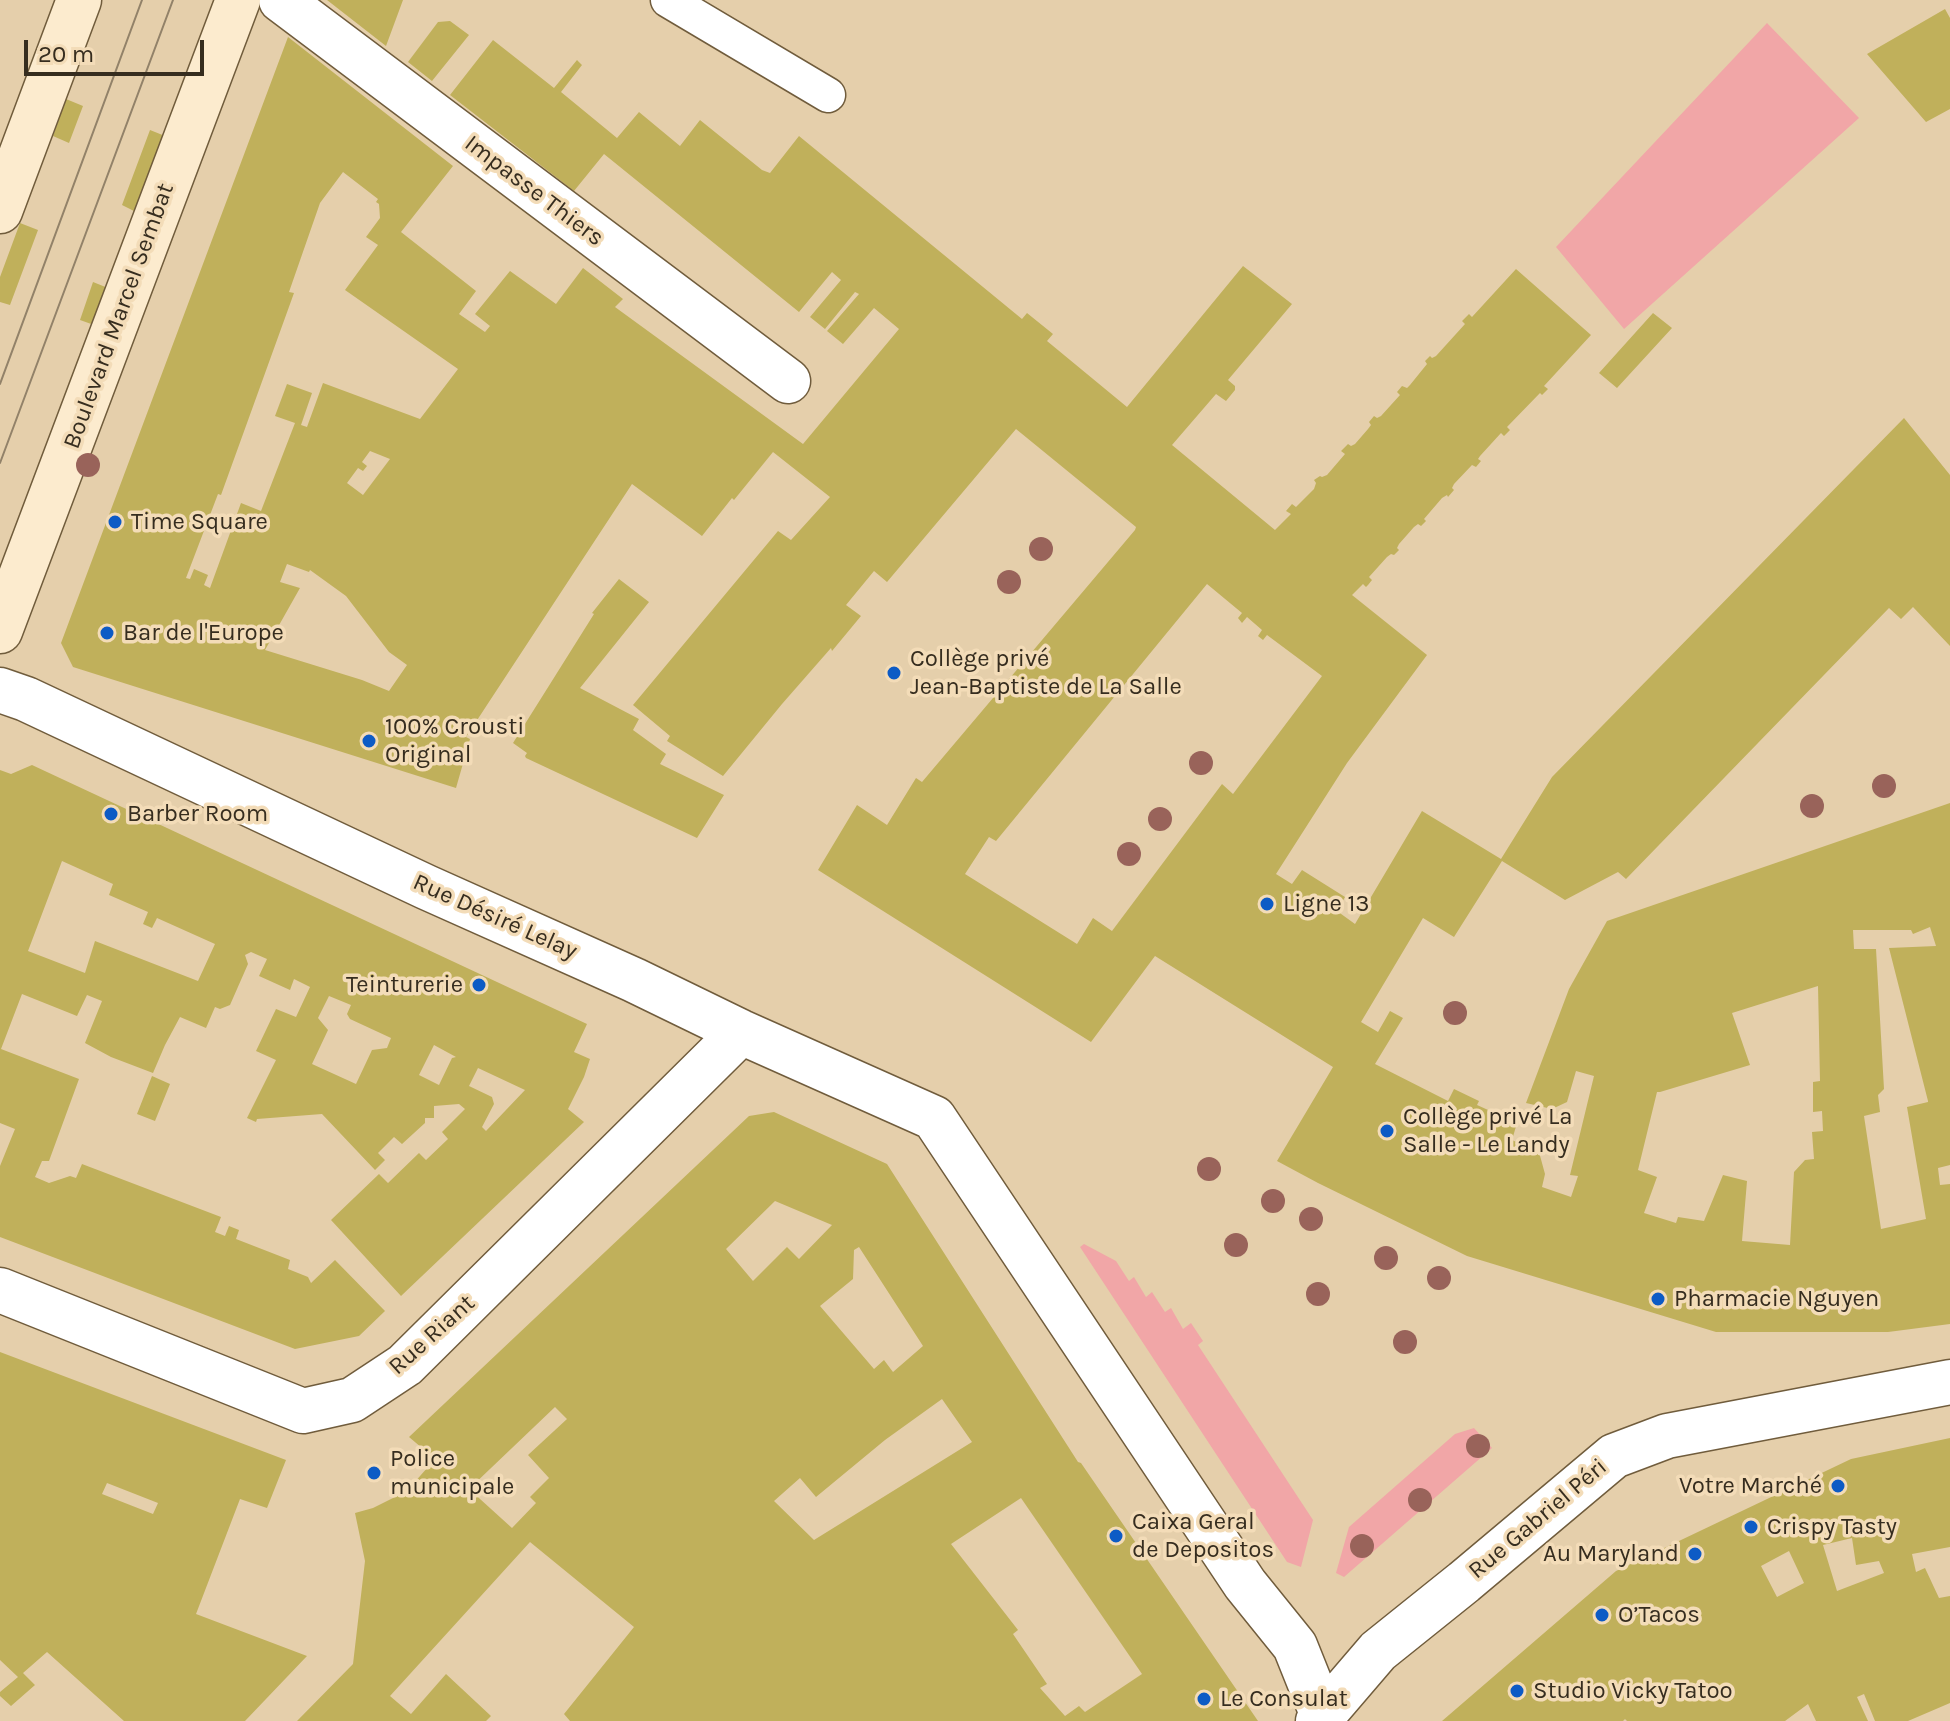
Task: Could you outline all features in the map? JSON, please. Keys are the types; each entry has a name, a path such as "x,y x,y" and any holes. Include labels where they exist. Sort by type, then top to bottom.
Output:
{"street":[{"path":"0,211 79,0"},
{"name":"Boulevard Marcel Sembat","path":"0,631 238,0"},
{"name":"Impasse Thiers","path":"281,0 788,381"},
{"name":"Rue Désiré Lelay","path":"0,690 26,699 426,887 934,1118 1245,1584 1295,1646 1322,1720"},
{"name":"Rue Riant","path":"0,1290 303,1411 352,1400 405,1365 741,1032"},
{"name":"Rue Gabriel Péri","path":"1322,1720 1378,1651 1614,1456 1667,1436 1950,1382"}],"lane":[{"path":"668,0 828,95"}],"shaded area":[{"path":"1767,23 1859,118 1624,329 1556,247"},
{"path":"1084,1244 1116,1261 1129,1281 1134,1277 1146,1297 1152,1292 1165,1312 1171,1308 1183,1329 1191,1323 1203,1341 1198,1345 1313,1520 1301,1567 1287,1562 1080,1247"},
{"path":"1474,1428 1492,1448 1344,1577 1336,1573 1349,1527 1455,1434"}],"building":[{"path":"327,0 403,0 386,46"},
{"path":"1945,9 1950,18 1950,109 1926,122 1867,54"},
{"path":"450,21 469,35 432,81 408,62 438,22"},
{"path":"288,37 453,166 401,232 476,291 459,314 485,332 490,326 475,314 510,271 556,304 583,268 623,299 615,307 803,444 899,329 874,308 843,344 827,331 859,294 855,292 825,329 810,317 841,280 832,272 799,312 604,154 574,191 450,95 493,40 554,88 577,60 582,65 561,92 617,138 639,112 680,146 700,120 762,170 770,173 799,136 1022,319 1027,313 1053,334 1047,341 1127,407 1243,266 1292,304 1228,380 1235,390 1226,401 1216,394 1172,445 1275,530 1291,514 1286,511 1292,504 1296,507 1314,489 1314,480 1327,475 1345,454 1341,451 1348,444 1355,444 1371,425 1369,422 1374,416 1381,416 1400,395 1397,392 1402,386 1407,388 1410,385 1427,364 1425,361 1430,356 1436,356 1465,324 1462,321 1469,314 1472,317 1516,269 1591,335 1544,386 1548,389 1542,395 1540,393 1507,427 1510,430 1504,436 1501,433 1480,456 1478,459 1481,461 1476,467 1472,465 1454,484 1454,490 1448,497 1442,498 1424,519 1426,521 1414,527 1399,544 1399,550 1387,557 1369,577 1372,580 1368,585 1363,584 1352,595 1427,655 1347,763 1276,874 1292,884 1302,870 1345,897 1337,911 1355,924 1422,811 1501,859 1552,777 1904,418 1950,475 1950,646 1913,607 1901,619 1889,608 1626,879 1618,872 1565,900 1502,861 1454,937 1423,918 1361,1022 1378,1032 1390,1011 1403,1018 1375,1064 1448,1101 1454,1089 1479,1101 1477,1105 1517,1123 1512,1140 1539,1152 1545,1174 1542,1187 1571,1197 1578,1176 1570,1175 1594,1076 1576,1071 1567,1102 1552,1109 1526,1103 1569,989 1607,921 1950,803 1950,1165 1938,1168 1940,1185 1950,1184 1950,1324 1888,1332 1716,1332 1467,1256 1277,1161 1333,1067 1155,956 1091,1042 818,870 857,805 887,825 916,778 922,782 1135,530 1136,527 1016,429 887,582 874,571 846,605 861,616 723,776 667,741 670,736 633,705 778,531 791,540 830,497 773,452 702,536 632,484 466,737 470,739 456,788 73,667 61,643","holes":["343,172 378,199 380,218 366,237 378,245 345,290 458,369 420,419 323,383 307,427 301,425 312,393 287,384 275,416 295,423 261,511 241,503 210,588 204,585 208,575 194,569 190,579 186,578 218,494 221,495 294,293 289,292 320,203","370,451 390,459 363,495 347,483 358,468 363,471 367,466 362,462","287,564 310,570 346,596 389,652 407,665 389,691 265,650 300,588 280,582","1207,584 1242,613 1238,618 1242,623 1247,617 1262,630 1258,636 1263,640 1267,635 1322,676 1233,794 1222,784 1112,931 1093,918 1077,944 965,874 989,837 996,841","1930,927 1936,946 1889,948 1928,1101 1907,1107 1926,1219 1881,1229 1864,1116 1880,1112 1878,1095 1884,1089 1876,949 1854,949 1853,930 1911,930 1913,934","1818,986 1820,1081 1813,1082 1813,1112 1822,1111 1823,1131 1812,1132 1814,1159 1805,1160 1794,1172 1790,1245 1742,1241 1747,1181 1723,1175 1704,1221 1678,1217 1676,1223 1644,1213 1657,1177 1638,1170 1657,1092 1750,1065 1732,1013"]},
{"path":"66,99 83,106 69,143 53,136"},
{"path":"150,130 165,136 136,212 122,205"},
{"path":"20,223 38,230 10,305 0,302 0,277"},
{"path":"93,282 108,288 94,325 80,320"},
{"path":"1653,313 1672,328 1617,388 1599,373"},
{"path":"619,579 649,602 580,688 639,719 633,730 666,754 660,764 724,795 697,838 526,758 527,753 513,743 592,613"},
{"path":"32,765 587,1024 574,1052 590,1059 568,1109 584,1122 401,1296 331,1220 379,1174 388,1183 419,1153 426,1160 448,1139 442,1132 465,1109 459,1104 434,1106 434,1118 425,1118 425,1123 402,1144 394,1137 378,1153 385,1160 375,1170 322,1114 257,1119 256,1122 247,1118 276,1060 256,1051 276,1009 296,1017 310,987 294,979 290,990 259,976 267,959 251,952 245,955 248,964 230,1005 220,1009 215,1007 206,1028 180,1017 153,1073 85,1043 102,1001 87,995 77,1016 22,994 1,1049 79,1079 49,1161 42,1161 35,1177 49,1183 70,1176 76,1178 82,1164 221,1217 215,1232 225,1236 229,1226 239,1230 236,1239 290,1260 288,1269 308,1277 311,1283 335,1260 385,1311 359,1336 295,1349 0,1237 0,1166 15,1129 0,1123 0,770 11,774","holes":["62,861 113,884 109,895 148,912 143,924 152,928 157,918 215,944 198,981 95,941 85,973 28,951","329,996 351,1005 347,1014 350,1019 391,1038 387,1048 372,1050 356,1084 312,1064 328,1030 318,1018","434,1045 456,1057 452,1058 439,1085 419,1075","478,1068 525,1090 486,1131 482,1127 494,1104 492,1097 469,1086"]},
{"path":"152,1076 170,1084 155,1121 137,1114"},
{"path":"774,1112 887,1164 1078,1462 1258,1721 570,1721 564,1714 634,1627 530,1542 390,1696 411,1714 446,1674 491,1716 486,1721 297,1721 353,1664 365,1561 355,1513 395,1497 413,1484 435,1459 409,1437 749,1116","holes":["775,1201 832,1225 799,1259 787,1247 753,1281 726,1249","859,1247 923,1346 893,1372 884,1360 874,1369 820,1306 853,1279 854,1250","942,1399 972,1442 814,1540 774,1501 800,1478 816,1497 885,1440","555,1407 567,1419 528,1455 549,1478 530,1497 536,1503 512,1528 469,1489","1021,1498 1142,1674 1085,1712 1079,1706 1065,1716 1040,1688 1047,1684 1013,1634 1018,1630 951,1544"]},
{"path":"0,1352 286,1460 267,1508 240,1499 196,1614 307,1656 245,1721 124,1721 47,1652 23,1673 35,1685 11,1706 0,1696 0,1692 18,1677 0,1660","holes":["107,1483 158,1503 153,1514 102,1494"]},
{"path":"1950,1438 1950,1547 1912,1554 1916,1572 1925,1568 1939,1598 1950,1596 1950,1703 1908,1721 1875,1721 1864,1694 1857,1697 1868,1721 1816,1721 1808,1704 1785,1721 1442,1721 1616,1571 1851,1459","holes":["1852,1538 1856,1565 1879,1561 1884,1573 1837,1591 1823,1545","1789,1551 1804,1583 1777,1597 1761,1566"]}],"tram line":[{"path":"0,384 142,0"},
{"path":"0,463 173,0"}],"place":[{"name":"Time Square","path":"115,522"},
{"name":"Bar de l'Europe","path":"107,633"},
{"name":"Collège privé Jean-Baptiste de La Salle","path":"894,673"},
{"name":"100% Crousti Original","path":"369,741"},
{"name":"Barber Room","path":"111,814"},
{"name":"Ligne 13","path":"1267,904"},
{"name":"Teinturerie","path":"479,985"},
{"name":"Collège privé La Salle - Le Landy","path":"1387,1131"},
{"name":"Pharmacie Nguyen","path":"1658,1299"},
{"name":"Police municipale","path":"374,1473"},
{"name":"Votre Marché","path":"1838,1486"},
{"name":"Crispy Tasty","path":"1751,1527"},
{"name":"Caixa Geral de Depositos","path":"1116,1536"},
{"name":"Au Maryland","path":"1695,1554"},
{"name":"O’Tacos","path":"1602,1615"},
{"name":"Studio Vicky Tatoo","path":"1517,1691"},
{"name":"Le Consulat","path":"1204,1699"}]}
